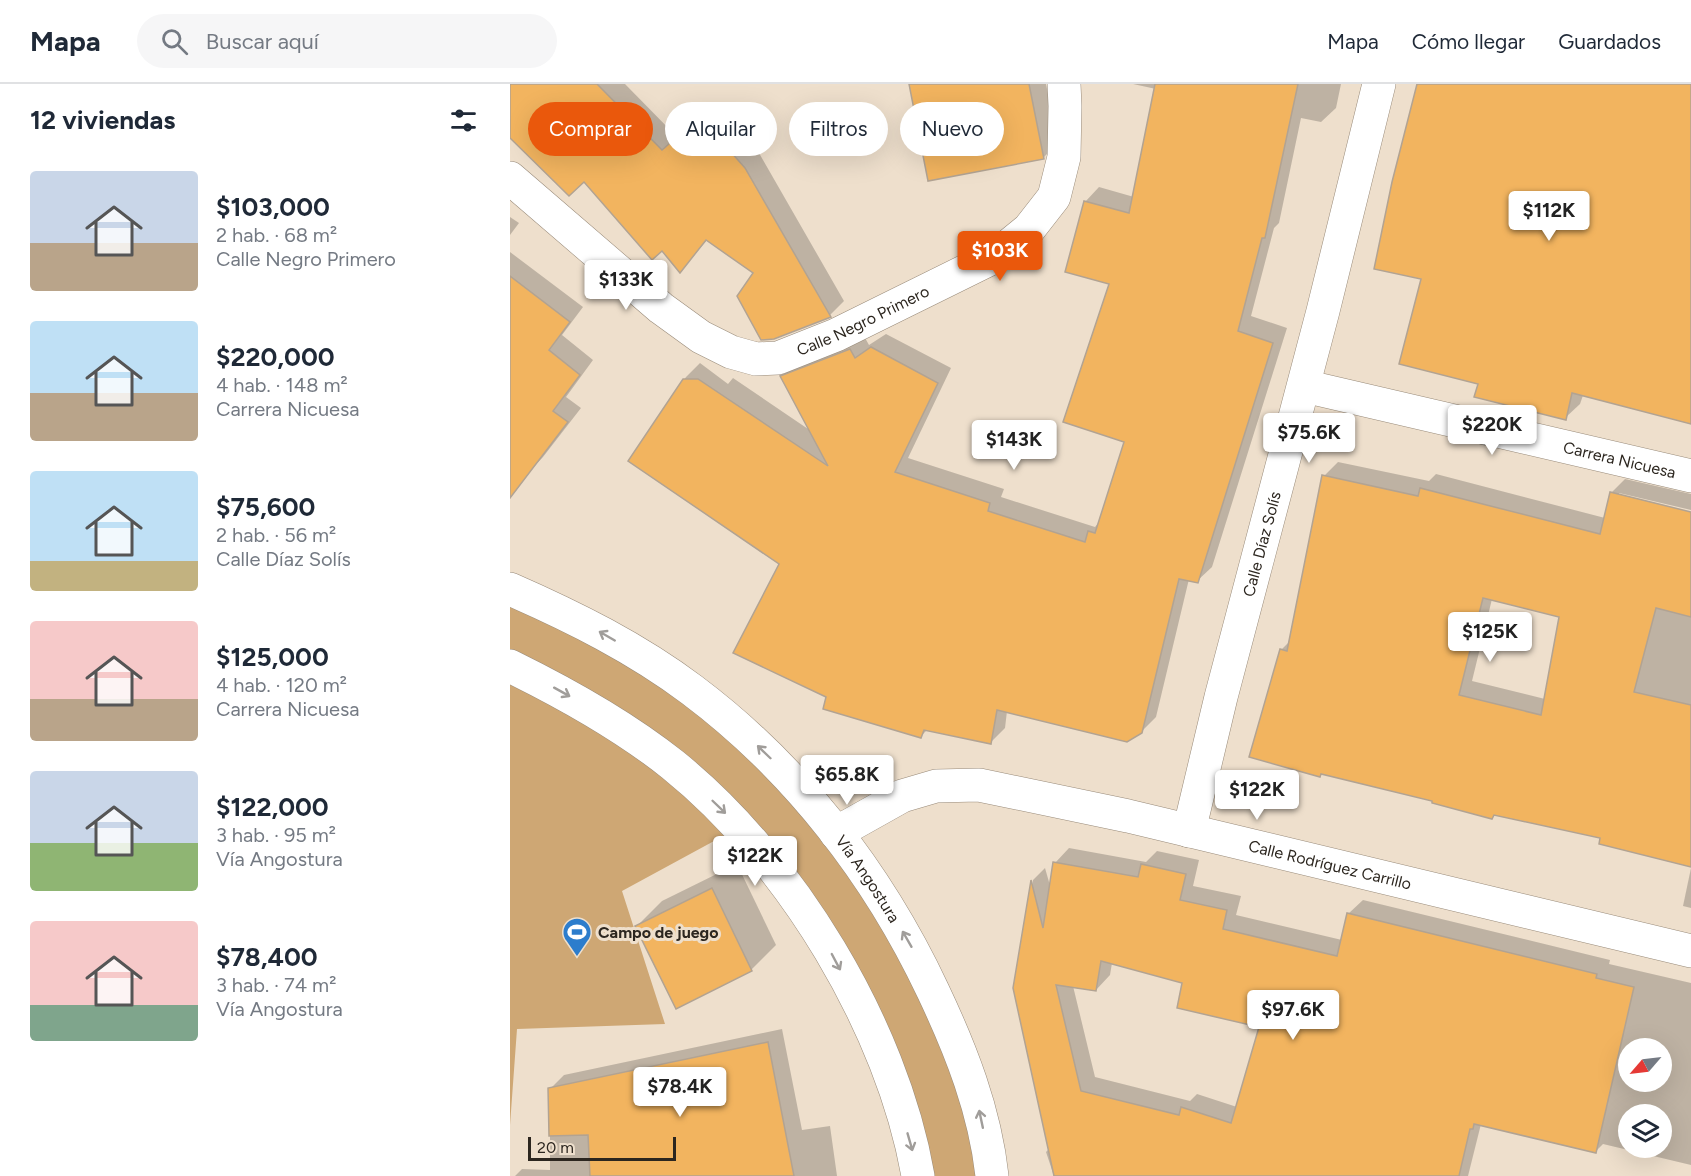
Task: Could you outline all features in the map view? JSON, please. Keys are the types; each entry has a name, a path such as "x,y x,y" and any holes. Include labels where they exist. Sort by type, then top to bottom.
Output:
{"street":[{"name":"Calle Negro Primero","path":"510,178 662,308 701,338 731,352 756,359 778,358 836,335 996,256 1029,229 1054,197 1064,157 1064,84"},
{"name":"Calle Díaz Solís","path":"1189,831 1221,697 1304,386 1379,84"},
{"name":"Carrera Nicuesa","path":"1304,386 1691,476"},
{"name":"Vía Angostura","path":"510,589 573,617 640,655 692,690 745,734 797,783 879,891 920,963 950,1026 976,1092 993,1176"},
{"path":"510,666 559,690 619,725 674,765 723,811 774,869 827,946 866,1018 896,1090 918,1176"},
{"name":"Calle Rodríguez Carrillo","path":"836,833 902,796 936,786 979,786 1128,816 1691,951"}],"shaded area":[{"path":"510,589 692,690 879,891 992,1176 918,1176 896,1090 738,828 622,891 665,1024 517,1029 510,1125"}],"building":[{"path":"510,84 597,84 615,102 528,102 528,156 510,138"},
{"path":"909,84 1029,84 1044,159 928,181 923,156 1004,156 1004,102 913,102"},
{"path":"1155,84 1298,84 1265,238 1262,238 1238,331 1273,343 1198,583 1179,579 1142,733 1127,742 997,710 991,744 924,730 921,738 823,709 826,697 733,653 779,564 628,461 683,379 698,379 828,466 780,376 850,349 855,358 871,347 938,383 895,472 990,503 988,511 1085,542 1088,531 1095,533 1124,442 1063,422 1109,284 1065,272 1084,201 1129,213"},
{"path":"1417,84 1691,84 1691,424 1572,393 1566,420 1474,397 1478,384 1399,364 1421,279 1374,269 1392,182"},
{"path":"653,141 662,150 665,147 665,156 734,156 745,168 831,317 774,339 761,340 737,296 753,273 706,240 680,273 662,251 652,260 584,182 569,196 528,156 653,156"},
{"path":"510,276 570,322 549,350 580,375 553,411 568,422 510,498"},
{"path":"1322,475 1418,496 1420,488 1600,534 1610,492 1691,512 1691,617 1656,608 1634,692 1691,705 1691,867 1599,844 1600,838 1494,815 1492,819 1432,803 1432,801 1321,774 1320,777 1249,757 1280,649 1287,651","holes":["1483,598 1559,617 1541,715 1459,695"]},
{"path":"1053,862 1138,877 1141,864 1186,874 1180,900 1227,910 1223,929 1337,956 1347,913 1597,974 1596,978 1634,987 1622,1038 1618,1038 1618,1057 1596,1153 1474,1124 1473,1129 1470,1129 1459,1176 1054,1176 1013,988 1031,880 1043,928","holes":["1101,961 1182,983 1177,1008 1259,1027 1231,1123 1181,1107 1179,1115 1081,1091 1056,985 1096,991"]},
{"path":"712,888 752,971 676,1009 635,926"},
{"path":"768,1042 794,1176 590,1176 588,1135 549,1136 548,1088"}],"place":[{"name":"Campo de juego","path":"577,958"}]}
